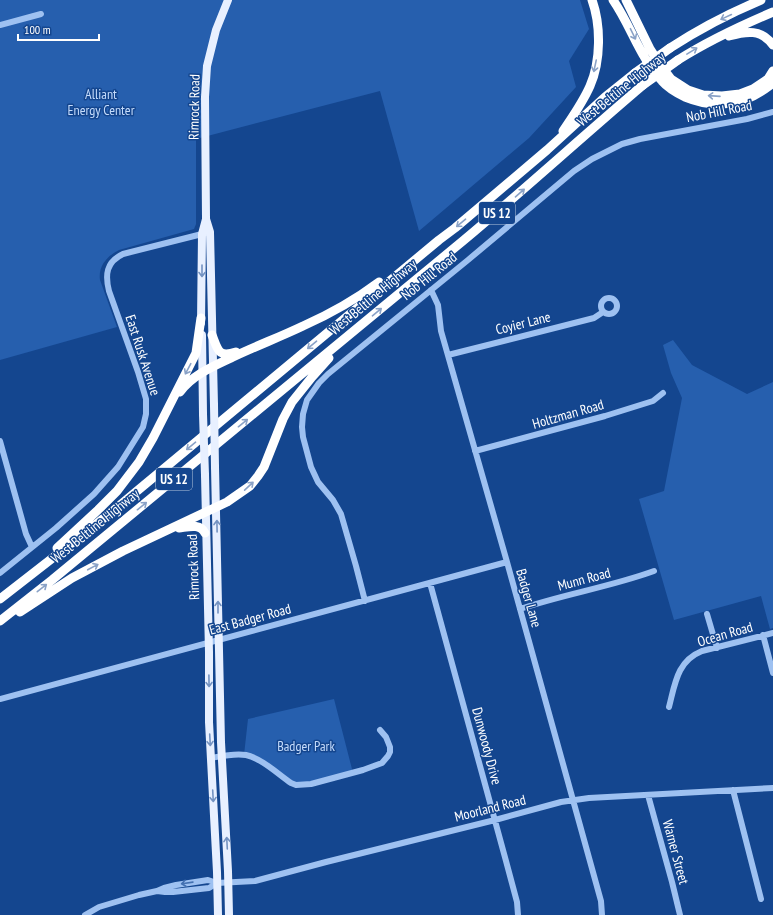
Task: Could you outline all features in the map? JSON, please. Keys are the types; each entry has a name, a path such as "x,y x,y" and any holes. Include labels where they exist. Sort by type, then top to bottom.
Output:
{"highway":[{"path":"555,143 581,104 591,84 599,45 598,28 592,0"},
{"path":"613,0 629,26 644,57 663,83 677,93 693,100 710,104 729,104 747,99 763,91 773,83"},
{"path":"626,0 650,49 661,66 671,79 688,90 703,95 722,96 740,94 753,89 768,79 773,71"},
{"name":"West Beltline Highway","path":"1,598 113,511 455,228 555,143 605,97 635,73 689,35 761,0"},
{"name":"West Beltline Highway","path":"0,620 52,580 512,200 643,85 678,60 707,43 773,12"},
{"path":"707,43 740,33 751,32 761,34 773,45"},
{"path":"168,409 184,387 192,379 213,367 334,311 364,294 439,240"},
{"path":"1,598 117,491 138,462 153,438 196,353 201,318"},
{"path":"212,335 220,353 228,355 262,344"},
{"path":"0,624 72,578 123,551 227,502 250,486 264,467 283,419 292,402 347,337"},
{"path":"169,529 192,526 203,529 205,533"}],"main road":[{"name":"Rimrock Road","path":"218,915 218,883 211,758 201,318 206,233 205,97 207,66 216,30 228,0"},
{"name":"Rimrock Road","path":"206,233 212,335 218,640 229,915"}],"street":[{"path":"0,25 41,14"},
{"name":"Nob Hill Road","path":"365,601 341,514 333,500 318,482 303,437 303,414 307,400 319,383 574,171 592,159 622,144 640,139 746,119 773,112"},
{"name":"East Rusk Avenue","path":"0,573 62,523 102,487 124,458 139,435 145,422 146,399 110,291 107,278 108,268 115,258 123,254 206,233"},
{"name":"Badger Lane","path":"431,290 438,305 441,331 573,800 600,901 602,915"},
{"name":"Coyier Lane","path":"448,355 594,318 603,312"},
{"name":"Holtzman Road","path":"476,451 626,410 652,400 663,393"},
{"path":"0,441 26,534 32,548"},
{"name":"East Badger Road","path":"0,699 507,562"},
{"name":"Munn Road","path":"520,609 635,578 654,571"},
{"name":"Dunwoody Drive","path":"430,583 517,902 518,915"},
{"path":"707,614 717,648"},
{"name":"Ocean Road","path":"669,707 679,672 686,662 696,654 773,633"},
{"path":"763,635 773,673"},
{"path":"211,758 230,755 254,757 291,783 296,785 311,784 382,764 390,752 390,747 386,737 380,730"},
{"name":"Moorland Road","path":"85,915 99,907 113,902 176,885 208,880 218,883 255,881 561,802 589,798 773,788"},
{"path":"733,790 761,898"},
{"name":"Warner Street","path":"648,795 680,915"}],"green space":[{"name":"Alliant Energy Center","path":"0,0 580,0 589,29 569,61 576,87 529,138 419,231 380,91 196,139 196,224 194,229 119,250 107,258 100,270 100,280 117,327 0,360"},
{"path":"673,340 692,365 747,394 773,382 773,628 770,629 761,596 674,620 639,499 664,491 682,398 671,373 663,345"},
{"name":"Badger Park","path":"334,699 353,773 296,785 244,755 248,719"}]}
